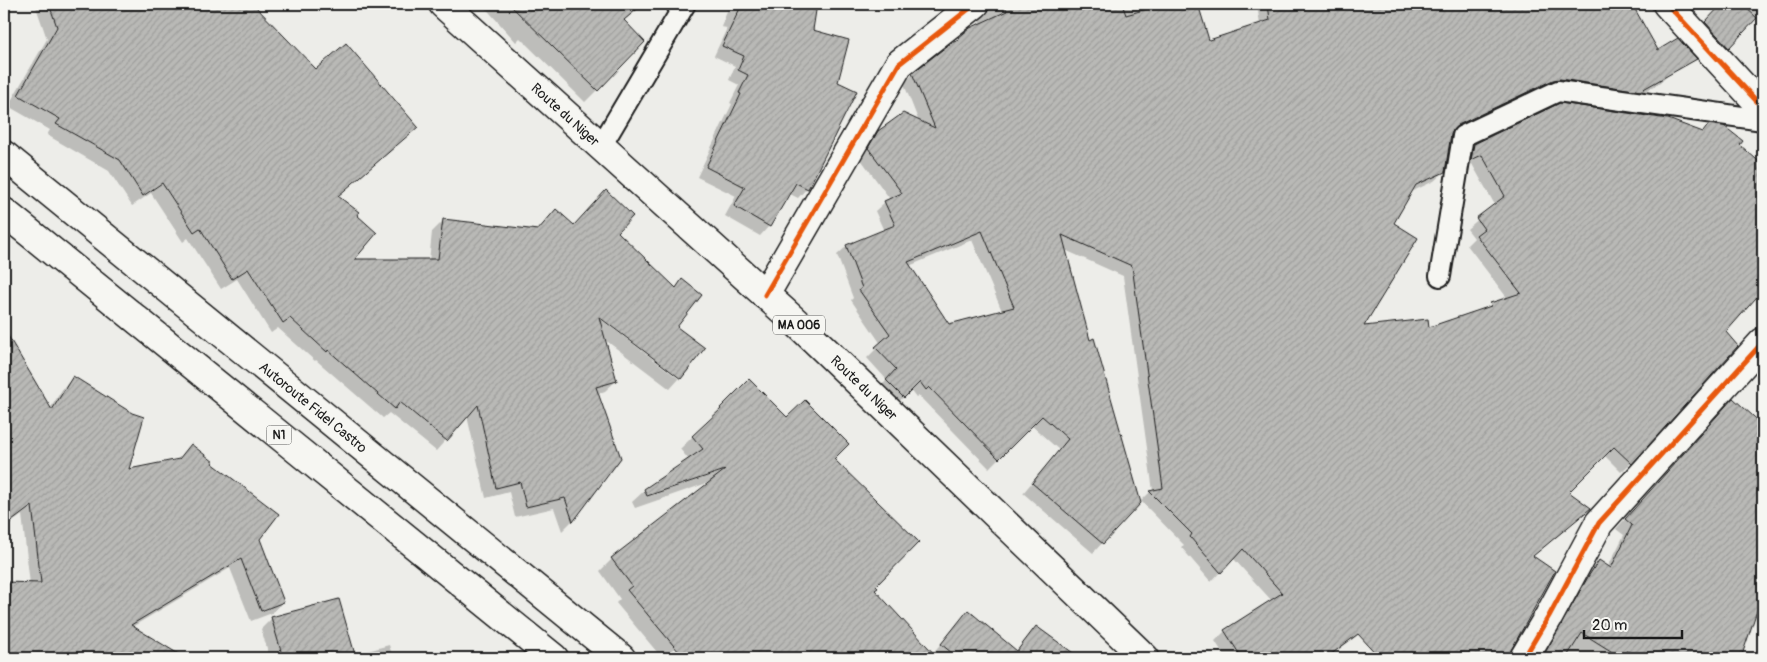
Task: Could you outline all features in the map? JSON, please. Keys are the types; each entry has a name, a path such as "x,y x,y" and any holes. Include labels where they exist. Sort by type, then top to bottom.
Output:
{"main road":[{"name":"Route du Niger","path":"443,4 799,325 1145,658"},
{"path":"765,295 899,64 975,4"},
{"path":"1667,4 1763,108"},
{"name":"Autoroute Fidel Castro","path":"4,155 621,658"},
{"name":"N1","path":"4,212 554,658"},
{"path":"1524,658 1599,523 1763,342"}],"lane":[{"path":"601,146 685,4"},
{"path":"1440,276 1463,136 1481,126 1558,91 1763,120"}],"building":[{"path":"49,4 253,4 316,69 346,43 418,127 338,196 359,212 357,215 377,233 355,259 438,259 443,219 538,230 556,209 574,225 606,190 633,216 618,232 676,288 682,279 702,295 677,327 705,348 681,379 599,317 617,381 596,387 621,458 573,522 565,498 526,507 520,482 496,488 478,405 447,441 400,402 395,409 290,318 283,323 248,269 232,279 200,228 194,232 162,183 143,196 120,160 56,124 60,119 18,95 57,27"},
{"path":"509,4 643,4 624,20 645,42 598,91"},
{"path":"742,4 817,4 813,30 849,40 838,82 857,91 808,189 796,183 770,227 734,206 745,187 706,167 741,94 739,93 748,75 738,70 744,56 722,46"},
{"path":"1004,4 1122,4 1126,15 1164,4 1198,4 1209,40 1270,20 1268,4 1632,4 1658,50 1678,38 1697,59 1640,91 1560,79 1553,80 1458,125 1451,134 1445,172 1416,185 1394,223 1418,238 1364,326 1428,319 1429,327 1491,306 1490,303 1521,293 1476,235 1484,229 1476,218 1505,196 1482,155 1471,160 1474,144 1560,103 1668,119 1703,132 1709,124 1724,126 1743,141 1740,145 1763,165 1763,290 1726,332 1738,346 1632,464 1614,447 1569,492 1591,508 1533,556 1555,571 1508,658 1380,658 1358,634 1326,658 1242,658 1224,630 1282,593 1243,549 1221,573 1190,537 1192,534 1149,491 1163,488 1132,266 1062,235 1090,340 1094,338 1141,503 1103,544 1032,483 1068,439 1042,416 999,459 929,387 926,390 920,382 904,398 886,380 896,369 875,347 890,334 859,290 862,288 846,245 895,225 884,201 902,193 868,148 878,131 903,113 935,128 912,73 951,43 959,40 958,38 970,28 1007,11","holes":["982,231 1014,307 949,324 908,262"]},
{"path":"1722,4 1742,4 1757,18 1729,48 1705,22"},
{"path":"4,329 52,410 73,376 132,413 144,417 129,469 179,459 191,444 214,462 212,463 279,514 260,539 284,602 261,611 241,559 131,625 185,658 4,658 4,582 41,583 32,506 4,527"},
{"path":"749,379 787,417 805,400 849,444 834,459 919,542 876,586 878,588 875,590 938,658 684,658 627,590 632,586 611,558 725,470 647,496 644,489 703,449 692,436"},
{"path":"1733,398 1763,425 1763,593 1741,658 1647,658 1626,651 1622,658 1582,633 1566,658 1542,658 1599,560 1611,568 1632,525 1625,519"},
{"path":"339,599 356,658 283,658 271,617"},
{"path":"968,610 1017,651 1036,626 1080,658 958,658 941,644"}],"cycle path":[{"path":"765,295 899,64 975,4"},
{"path":"1667,4 1763,108"},
{"path":"1524,658 1599,523 1763,342"}]}
